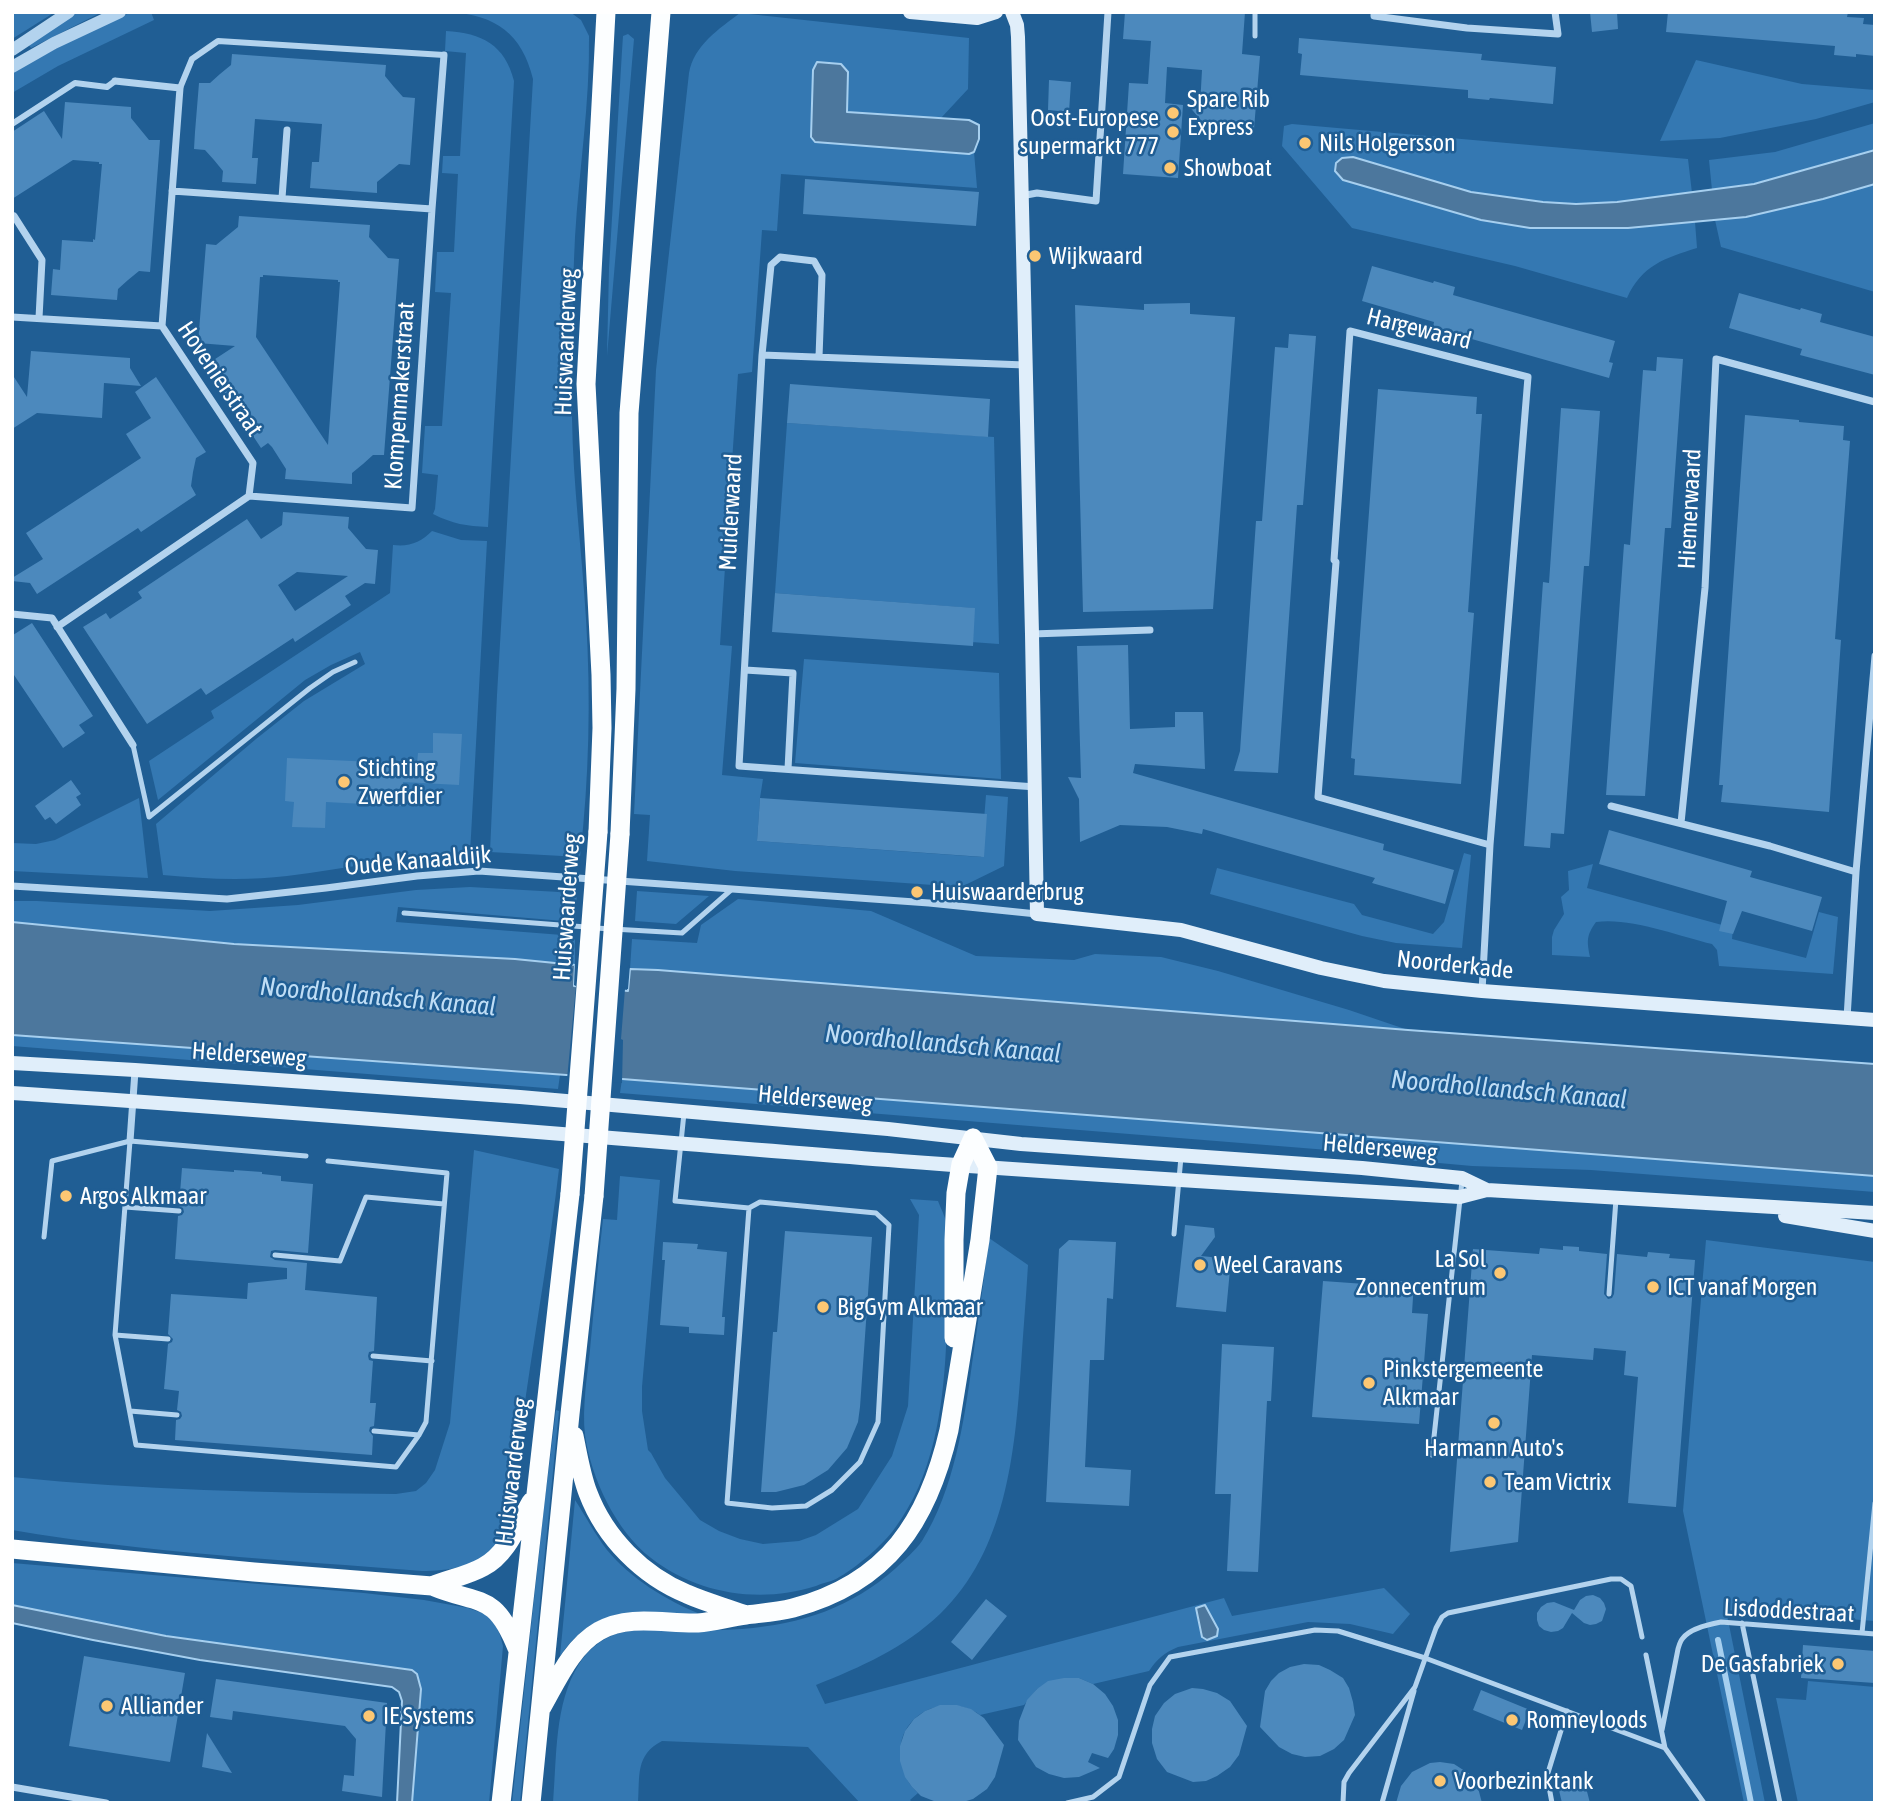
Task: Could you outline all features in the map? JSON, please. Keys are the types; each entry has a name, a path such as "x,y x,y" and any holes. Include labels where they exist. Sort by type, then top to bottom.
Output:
{"highway":[{"name":"Huiswaarderweg","path":"501,1803 570,1194 598,832 601,676 586,384 606,12"},
{"name":"Huiswaarderweg","path":"531,1803 594,1196 620,834 626,675 629,413 661,12"},
{"path":"954,1395 956,1193 961,1164 973,1138"},
{"path":"542,1707 578,1648 601,1630 628,1621 700,1623 765,1614 831,1595 860,1578 892,1553 915,1524 931,1492 942,1460 980,1240 988,1167 973,1138"},
{"path":"570,1414 587,1490 597,1514 616,1542 633,1560 662,1582 686,1594 746,1615"},
{"path":"432,1586 484,1567 494,1559 506,1546 534,1495"},
{"path":"12,1549 254,1573 432,1586 488,1603 503,1618 517,1650"}],"main road":[{"path":"909,12 977,18 996,12"},
{"path":"1012,12 1018,31 1037,914"},
{"name":"Noorderkade","path":"1037,914 1181,930 1350,975 1384,981 1482,991 1875,1020"},
{"name":"Helderseweg","path":"12,1063 684,1110 1021,1144 1362,1168 1462,1178 1487,1190"},
{"name":"Helderseweg","path":"12,1093 1179,1181 1460,1197 1487,1190 1875,1213"},
{"name":"Helderseweg","path":"1721,1205 1875,1231"}],"street":[{"path":"12,50 69,12"},
{"path":"12,67 54,43 120,12"},
{"path":"1021,196 1037,193 1096,201 1108,12"},
{"path":"1374,12 1374,16 1467,28 1558,34 1555,12"},
{"path":"162,326 172,191 180,88 192,59 218,41 444,55 432,209 172,191"},
{"path":"12,124 75,83 107,87 115,82 180,88"},
{"path":"282,198 287,130"},
{"name":"Klompenmakerstraat","path":"249,496 412,508 432,209"},
{"path":"14,216 42,260 39,318"},
{"name":"Muiderwaard","path":"819,357 822,275 814,261 780,257 771,265 762,355 739,765 1036,787"},
{"name":"Hovenierstraat","path":"12,317 162,326 253,463 249,496"},
{"name":"Hargewaard","path":"1482,991 1490,845 1528,377 1350,331 1318,797 1490,845"},
{"path":"762,355 1026,365"},
{"name":"Hiemerwaard","path":"1681,823 1705,588 1716,359 1875,402"},
{"path":"57,627 249,496"},
{"path":"12,614 52,618 133,746"},
{"path":"1032,634 1150,630"},
{"path":"1847,1018 1856,872 1875,656"},
{"path":"745,670 793,673 788,769"},
{"path":"1611,806 1770,846 1856,872"},
{"name":"Oude Kanaaldijk","path":"12,886 227,899 479,871 929,903 1037,914"},
{"path":"130,1141 135,1070"},
{"path":"12,1787 106,1803"}],"lane":[{"path":"1255,12 1255,36"},
{"path":"133,746 149,817 310,688 333,672 355,662"},
{"path":"404,914 682,933 731,890"},
{"path":"684,1110 675,1201 749,1208 760,1202 876,1213 889,1225 878,1422 860,1462 832,1490 806,1506 772,1508 727,1503 749,1208"},
{"path":"130,1141 115,1335 136,1445 396,1467 426,1422 447,1173 327,1161"},
{"path":"44,1237 51,1161 130,1141 306,1156"},
{"path":"1174,1234 1182,1156"},
{"path":"1432,1455 1462,1178"},
{"path":"275,1255 340,1261 366,1197 444,1204"},
{"path":"1609,1294 1616,1197"},
{"path":"125,1206 179,1210"},
{"path":"115,1335 168,1339"},
{"path":"373,1356 432,1361"},
{"path":"130,1411 177,1415"},
{"path":"374,1432 419,1435"},
{"path":"1862,1633 1875,1503"},
{"path":"1382,1803 1425,1658 1436,1628 1442,1617 1448,1613 1621,1579 1630,1586 1642,1637"},
{"name":"Lisdoddestraat","path":"1662,1730 1680,1642 1689,1633 1721,1622 1875,1634"},
{"path":"1742,1623 1780,1803"},
{"path":"1067,1803 1093,1797 1119,1777 1150,1685 1170,1657 1315,1630 1338,1631 1425,1658 1665,1748"},
{"path":"1646,1655 1665,1748 1704,1803"},
{"path":"1343,1803 1345,1782 1349,1773 1415,1687"},
{"path":"1552,1803 1546,1776 1567,1711"}],"shaded area":[{"path":"12,12 55,12 12,39"},
{"path":"77,12 102,12 31,48 28,44"},
{"path":"132,12 151,12 154,20 58,66 12,93 12,72 96,27"},
{"path":"450,12 570,12 581,20 589,36 586,111 575,237 572,328 573,443 588,679 587,768 580,857 490,852 533,79 522,50 505,30 481,17"},
{"path":"740,13 969,38 968,89 941,118 847,112 848,72 841,64 815,142 968,154 974,152 977,188 781,174 777,231 762,230 752,372 738,374 730,491 740,492 738,519 728,521 720,645 732,646 722,775 763,779 757,841 981,857 986,795 1008,797 1004,866 961,887 735,871 647,861 650,815 634,814 656,370 689,73 702,46"},
{"path":"446,31 471,35 490,43 505,58 514,81 488,527 460,524 433,514 438,475 422,473 425,426 442,426 451,293 435,292 437,252 454,252 458,174 442,173 443,156 460,156 466,53 445,51"},
{"path":"628,34 634,39 607,356 609,268 622,51 623,36"},
{"path":"1696,60 1802,84 1875,90 1875,102 1816,119 1720,138 1660,141"},
{"path":"1875,123 1875,150 1754,184 1712,190 1709,160 1775,152"},
{"path":"1292,124 1688,159 1692,193 1617,202 1543,202 1471,192 1353,157 1343,180 1481,220 1530,228 1628,228 1695,222 1697,248 1675,255 1647,270 1627,298 1515,266 1352,228 1282,146 1284,126"},
{"path":"1875,184 1875,292 1721,247 1715,220 1775,210"},
{"path":"787,423 994,437 999,644 971,642 973,608 775,593"},
{"path":"432,531 461,540 487,541 470,854 401,859 272,878 225,879 163,875 156,824 304,701 365,664 360,652 305,680 158,800 149,761 214,718 211,711 390,593 393,545 415,543"},
{"path":"804,659 999,673 1001,779 795,763"},
{"path":"139,798 148,878 12,871 12,843 36,844 55,840"},
{"path":"1464,853 1471,855 1462,948 1396,943 1362,936 1210,894 1217,868 1354,904 1362,915 1433,934 1444,922"},
{"path":"1593,864 1587,888 1733,928 1732,939 1806,958 1819,912 1838,917 1833,974 1719,966 1717,950 1712,944 1654,928 1609,921 1596,922 1590,931 1590,957 1552,955 1554,930 1564,914 1561,897 1569,890 1568,871"},
{"path":"470,887 577,893 575,922 398,907 396,922 575,936 575,965 515,959 234,944 12,922 12,901 210,911 298,905 416,890"},
{"path":"637,891 709,896 676,924 635,921"},
{"path":"738,899 871,911 976,956 1074,960 1095,954 1161,957 1218,971 1408,1030 630,969 632,939 697,943 701,925"},
{"path":"12,1035 560,1075 558,1089 12,1046"},
{"path":"622,1079 1875,1176 1875,1192 1591,1170 1472,1166 1328,1150 620,1093"},
{"path":"474,1150 559,1169 509,1509 500,1538 489,1553 462,1566 422,1571 165,1550 12,1530 12,1477 156,1488 348,1494 396,1494 416,1491 426,1483 435,1470 450,1423"},
{"path":"620,1176 660,1180 642,1387 642,1411 648,1450 665,1478 700,1520 740,1539 763,1544 799,1541 816,1535 858,1509 892,1456 908,1406 919,1215 910,1199 938,1201 948,1230 948,1305 942,1394 934,1442 919,1487 895,1528 868,1556 836,1579 795,1591 773,1594 751,1595 709,1587 688,1580 651,1558 638,1547 616,1519 599,1486 588,1452 584,1403 603,1219 617,1220"},
{"path":"989,1238 1028,1265 1015,1432 1003,1499 993,1531 980,1561 962,1589 940,1614 912,1637 881,1656 816,1685 825,1704 1224,1598 1232,1616 1384,1588 1410,1614 1393,1634 1350,1624 1308,1622 1178,1647 1161,1657 1149,1671 1093,1684 1079,1678 1037,1689 1024,1705 980,1715 957,1706 933,1708 913,1721 901,1743 906,1777 918,1793 910,1800 913,1803 860,1803 808,1747 662,1741 647,1753 643,1760 639,1775 638,1803 553,1803 558,1731 565,1696 579,1664 600,1642 628,1631 764,1627 825,1612 879,1582 919,1545 942,1500 956,1455 969,1386"},
{"path":"1706,1240 1875,1262 1875,1621 1726,1610 1765,1803 1744,1803 1683,1511"},
{"path":"556,1410 559,1411 520,1803 512,1803 545,1498"},
{"path":"575,1500 616,1561 662,1595 700,1614 640,1613 606,1618 575,1638 560,1656"},
{"path":"12,1563 364,1593 424,1600 485,1614 495,1624 503,1646 489,1803 412,1803 421,1689 412,1670 166,1636 12,1605"},
{"path":"1808,1681 1875,1687 1875,1803 1798,1803 1776,1698 1806,1700"}],"water":[{"path":"817,62 841,64 848,72 847,112 969,120 979,125 979,139 974,152 969,154 815,142 811,137 813,70"},
{"path":"1875,150 1875,184 1746,217 1628,228 1530,228 1481,220 1343,180 1335,171 1336,163 1342,158 1353,157 1471,192 1576,204 1617,202 1754,184"},
{"name":"Noordhollandsch Kanaal","path":"12,922 234,944 515,959 575,965 574,986 628,991 630,969 658,970 1875,1064 1875,1176 622,1079 12,1035"},
{"path":"12,1605 166,1636 412,1670 417,1674 421,1689 412,1803 397,1803 402,1701 399,1692 392,1687 200,1660 12,1623"},
{"path":"1205,1605 1218,1629 1217,1636 1207,1640 1202,1637 1196,1608"}],"pier":[{"path":"575,962 579,965 577,983 625,988 626,968 630,965 621,1039 622,1083 567,1079 576,986"}],"building":[{"path":"1125,12 1245,12 1242,54 1260,56 1254,129 1205,125 1188,105 1200,106 1202,70 1167,67 1165,103 1183,105 1178,178 1123,174 1129,83 1148,84 1151,41 1123,39"},
{"path":"1590,12 1617,12 1618,29 1592,32"},
{"path":"1668,12 1848,12 1847,17 1864,18 1863,24 1875,25 1875,56 1834,55 1835,46 1666,32"},
{"path":"1299,38 1482,54 1481,60 1556,67 1553,104 1468,98 1468,90 1300,75 1302,54 1298,53"},
{"path":"232,54 386,65 385,76 394,87 403,97 415,98 410,165 399,164 377,182 377,193 310,188 312,162 319,162 322,124 255,119 252,158 258,158 256,184 222,182 223,171 214,160 205,150 194,149 195,132 199,83 210,83 231,65"},
{"path":"1049,80 1071,82 1069,112 1048,110"},
{"path":"65,102 131,107 131,118 149,140 160,140 150,272 139,271 128,280 118,289 117,300 51,295 53,269 60,270 62,240 95,240 102,164 73,160 12,199 12,132 44,111 62,139"},
{"path":"805,179 979,192 976,226 803,214"},
{"path":"239,216 370,225 369,237 388,258 399,259 384,455 373,455 352,473 352,484 285,479 286,469 272,447 268,443 261,448 206,365 235,346 198,343 206,244 216,245 238,227","holes":["263,275 340,282 328,445 256,337 260,277"]},
{"path":"1372,266 1455,287 1453,295 1615,341 1609,362 1613,363 1609,378 1433,328 1434,322 1362,301"},
{"path":"1739,293 1822,314 1820,322 1875,337 1875,375 1800,355 1802,349 1729,328"},
{"path":"1190,303 1190,314 1235,317 1213,609 1083,612 1075,305 1144,310 1144,304"},
{"path":"1289,334 1316,336 1303,505 1297,505 1278,773 1234,771 1240,751 1256,521 1262,521 1275,347 1288,348"},
{"path":"31,351 130,358 130,368 141,386 104,383 102,418 37,413 12,429 12,374 27,397"},
{"path":"1657,357 1683,359 1671,528 1665,528 1645,796 1606,795 1624,544 1630,545 1643,370 1656,371"},
{"path":"156,377 206,452 196,458 191,486 196,495 141,532 138,528 37,594 30,583 12,581 12,578 43,559 26,533 141,458 126,434 151,418 135,392"},
{"path":"790,384 990,399 988,437 787,423"},
{"path":"1378,389 1477,397 1476,414 1482,414 1468,612 1474,613 1461,784 1354,775 1355,759 1351,758"},
{"path":"1561,408 1600,411 1589,566 1584,566 1564,834 1551,833 1550,848 1524,846 1543,582 1549,583"},
{"path":"1745,415 1844,426 1843,440 1850,441 1835,639 1841,640 1829,812 1721,802 1723,785 1719,785"},
{"path":"283,512 349,517 348,528 366,549 378,550 375,584 365,583 345,596 351,605 295,642 293,638 206,695 201,688 147,724 83,627 106,613 110,619 142,598 138,592 247,519 261,539 282,525","holes":["297,572 348,576 295,611 278,585"]},
{"path":"775,593 975,608 973,646 772,632"},
{"path":"32,623 93,716 79,725 85,733 63,748 12,672 13,635"},
{"path":"1128,645 1130,729 1175,727 1175,712 1203,712 1205,769 1135,764 1133,773 1384,844 1383,850 1454,870 1445,904 1372,883 1375,878 1203,829 1202,834 1167,827 1120,825 1080,842 1079,799 1068,777 1081,778 1077,646"},
{"name":"Stichting Zwerfdier","path":"433,733 462,734 459,785 403,782 401,806 326,802 325,828 292,827 294,802 285,801 287,758 417,764 418,753 433,753"},
{"path":"71,780 81,794 76,797 81,805 56,824 50,817 45,820 35,806"},
{"path":"760,798 987,814 984,857 757,841"},
{"path":"1609,830 1752,871 1750,877 1822,897 1812,931 1742,911 1733,934 1719,931 1727,901 1599,864"},
{"path":"182,1168 262,1172 281,1176 281,1181 313,1184 308,1253 275,1250 271,1251 270,1257 275,1260 307,1263 305,1290 377,1297 374,1351 369,1352 368,1356 369,1360 373,1361 370,1403 376,1403 374,1426 370,1427 369,1431 373,1436 372,1455 175,1440 176,1420 182,1416 177,1410 179,1391 164,1389 168,1344 173,1339 168,1334 171,1294 247,1299 248,1283 287,1279 287,1268 175,1259 178,1216 184,1212 179,1206"},
{"path":"1185,1225 1214,1228 1215,1237 1201,1256 1231,1259 1226,1312 1176,1307"},
{"path":"785,1231 872,1237 860,1407 858,1422 847,1448 828,1470 804,1485 776,1492 761,1492 773,1332 777,1332"},
{"path":"1069,1240 1116,1242 1113,1299 1107,1298 1104,1360 1090,1360 1085,1467 1131,1470 1129,1506 1046,1502 1059,1249"},
{"path":"663,1242 698,1244 697,1249 727,1252 722,1317 725,1317 724,1335 689,1333 689,1327 660,1325 665,1260 662,1260"},
{"path":"1563,1246 1607,1254 1604,1294 1608,1299 1614,1294 1617,1254 1647,1257 1648,1252 1670,1254 1669,1258 1695,1260 1676,1507 1628,1503 1638,1377 1624,1375 1626,1351 1594,1348 1593,1360 1532,1355 1518,1542 1450,1552 1473,1249 1539,1254 1540,1248 1563,1250"},
{"name":"Pinkstergemeente Alkmaar","path":"1380,1280 1414,1282 1412,1313 1428,1314 1419,1424 1312,1417 1323,1281 1379,1285"},
{"path":"1222,1344 1274,1347 1271,1401 1267,1401 1258,1572 1227,1571 1231,1494 1215,1494"},
{"path":"1593,1595 1604,1603 1606,1609 1602,1621 1590,1625 1572,1613 1563,1628 1558,1631 1551,1632 1539,1626 1537,1613 1547,1603 1554,1602 1574,1610 1580,1600"},
{"path":"986,1599 1007,1616 972,1660 951,1642"},
{"name":"De Gasfabriek","path":"1803,1645 1875,1651 1875,1683 1801,1678"},
{"path":"84,1656 185,1673 170,1762 69,1746"},
{"path":"1319,1665 1343,1678 1353,1702 1355,1715 1344,1740 1320,1756 1292,1754 1279,1747 1260,1727 1265,1691 1271,1681 1290,1667"},
{"path":"1079,1678 1093,1684 1105,1694 1118,1720 1118,1735 1108,1758 1092,1753 1088,1762 1100,1768 1079,1777 1064,1778 1036,1767 1018,1740 1019,1721 1027,1700 1048,1681"},
{"path":"216,1679 387,1703 382,1797 342,1791 344,1775 354,1776 356,1739 345,1726 233,1711 232,1720 210,1717"},
{"path":"1192,1688 1217,1693 1230,1701 1247,1726 1239,1755 1230,1767 1206,1781 1193,1782 1167,1772 1157,1759 1152,1743 1155,1716 1164,1703 1175,1694"},
{"name":"Romneyloods","path":"1481,1690 1530,1710 1522,1730 1473,1710"},
{"path":"940,1705 957,1705 971,1709 984,1718 1004,1745 995,1777 987,1789 973,1799 963,1802 939,1803 921,1796 905,1777 900,1761 900,1746 905,1731 914,1719"},
{"path":"207,1733 232,1773 202,1767"},
{"name":"Voorbezinktank","path":"1430,1763 1454,1764 1471,1775 1477,1784 1482,1803 1396,1803 1401,1786 1412,1772"},
{"path":"1584,1780 1590,1803 1562,1803 1558,1786"}],"waterway":[{"path":"1718,1640 1751,1803"}],"place":[{"name":"Spare Rib Express","path":"1173,113"},
{"name":"Oost-Europese supermarkt 777","path":"1173,132"},
{"name":"Nils Holgersson","path":"1305,143"},
{"name":"Showboat","path":"1170,168"},
{"name":"Wijkwaard","path":"1035,256"},
{"name":"Stichting Zwerfdier","path":"344,782"},
{"name":"Huiswaarderbrug","path":"917,892"},
{"name":"Argos Alkmaar","path":"66,1196"},
{"name":"Weel Caravans","path":"1200,1265"},
{"name":"La Sol Zonnecentrum","path":"1500,1273"},
{"name":"ICT vanaf Morgen","path":"1653,1287"},
{"name":"BigGym Alkmaar","path":"823,1307"},
{"name":"Pinkstergemeente Alkmaar","path":"1369,1383"},
{"name":"Harmann Auto's","path":"1494,1423"},
{"name":"Team Victrix","path":"1490,1482"},
{"name":"De Gasfabriek","path":"1838,1664"},
{"name":"Alliander","path":"107,1706"},
{"name":"IE Systems","path":"369,1716"},
{"name":"Romneyloods","path":"1512,1720"},
{"name":"Voorbezinktank","path":"1440,1781"}]}
